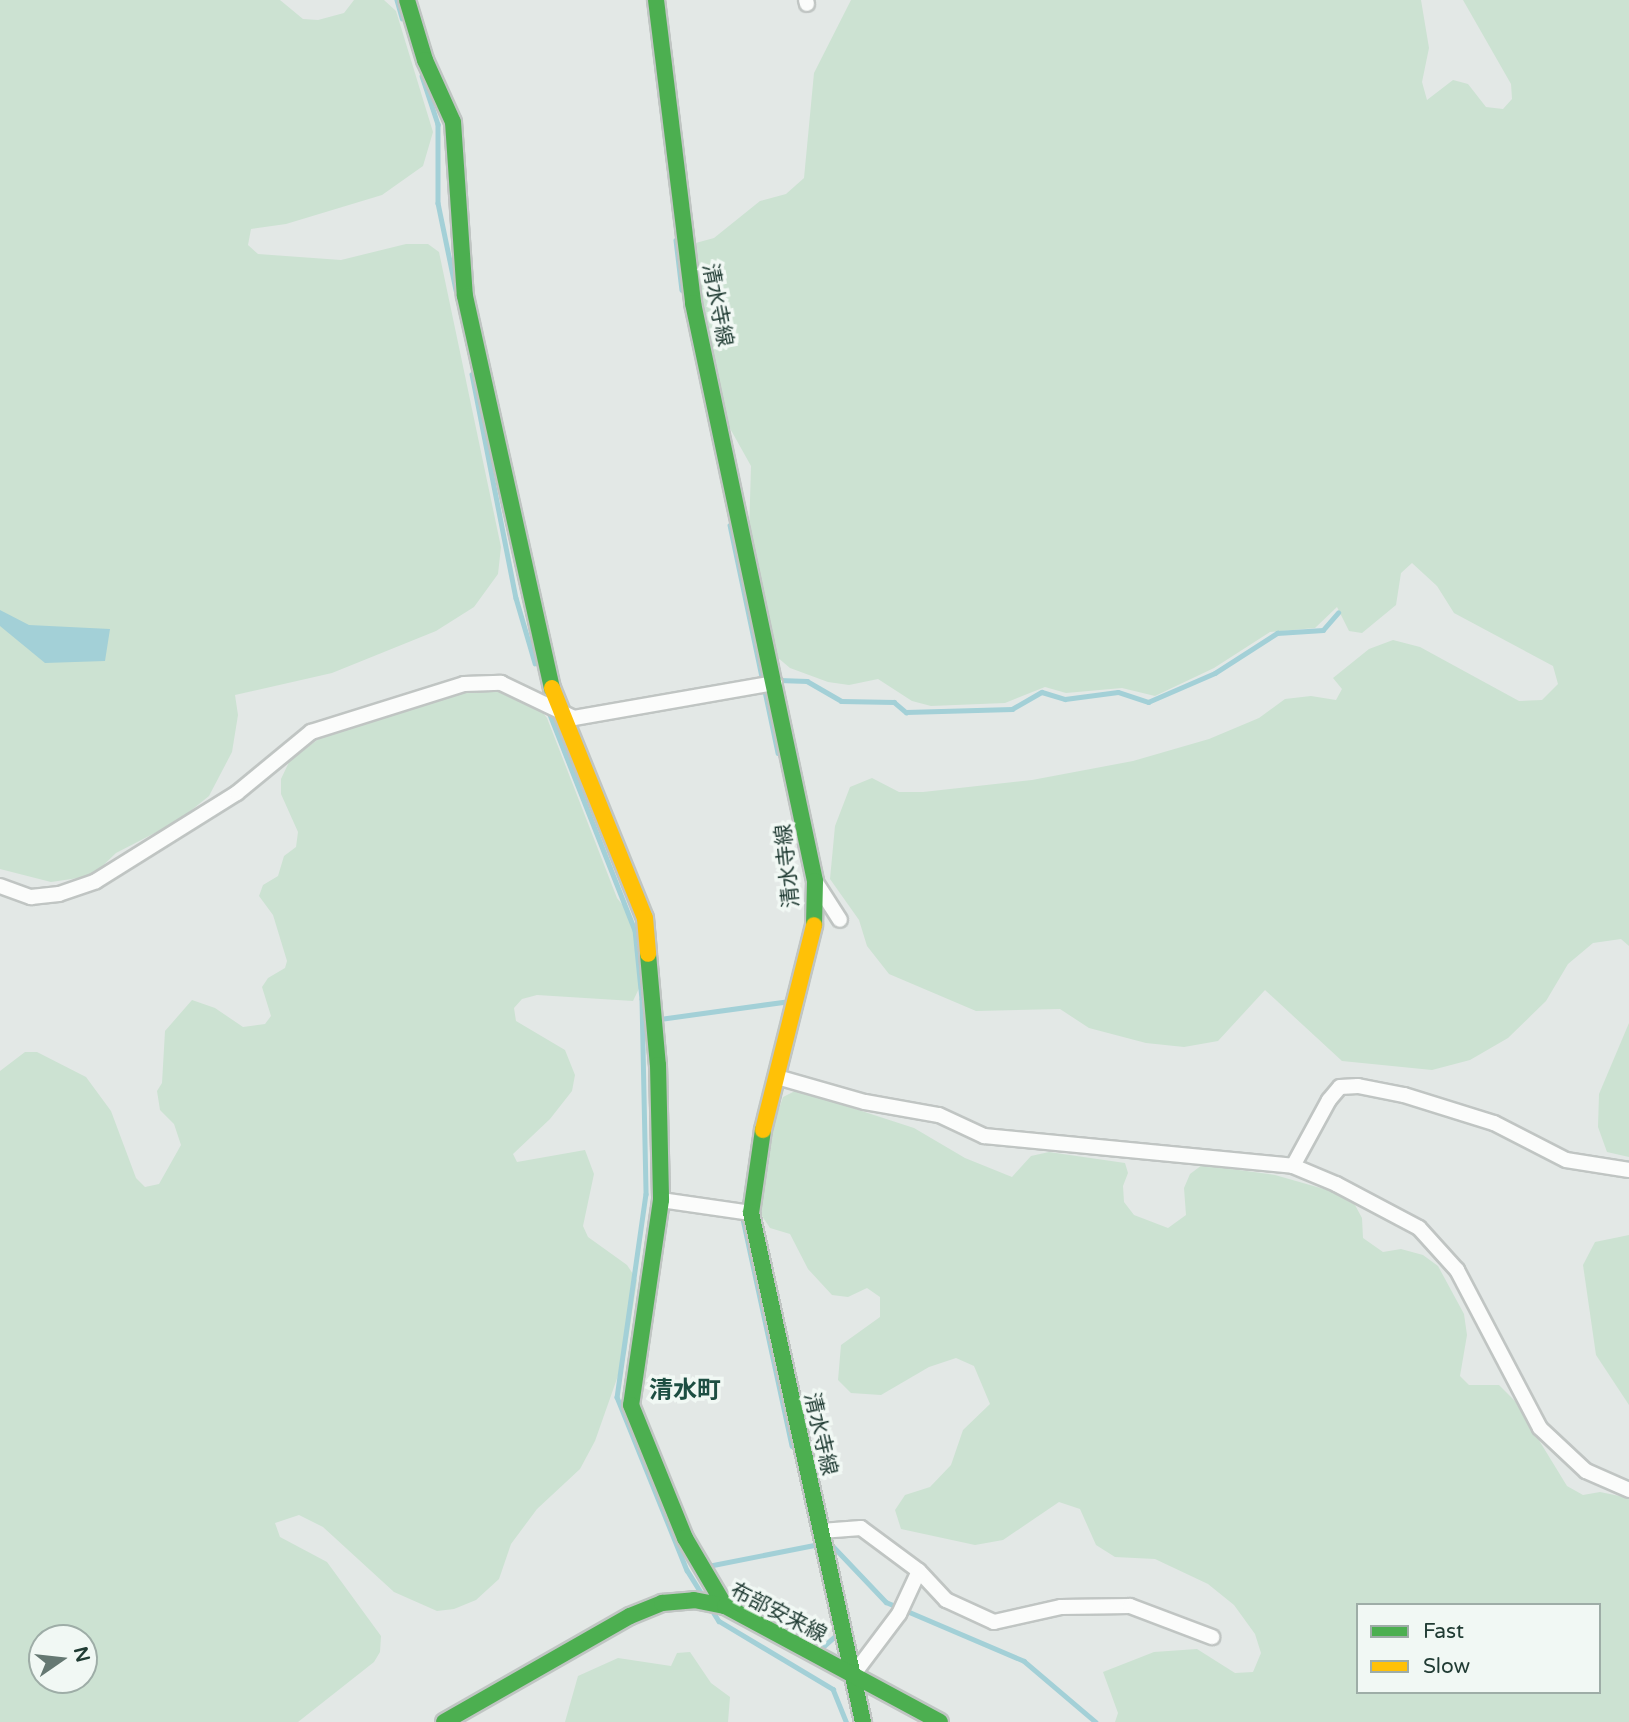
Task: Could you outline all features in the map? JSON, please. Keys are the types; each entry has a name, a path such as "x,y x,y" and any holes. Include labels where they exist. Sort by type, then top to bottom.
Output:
{"main road":[{"path":"407,0 425,60 453,122 465,296 496,452 548,678 645,918 658,1065 661,1200 631,1405 685,1538 725,1606"},
{"name":"清水寺線","path":"656,0 693,303 815,881 814,933 759,1145 751,1213 862,1721"},
{"name":"布部安来線","path":"444,1722 630,1616 662,1603 694,1600 725,1606 940,1722"}],"street":[{"path":"0,886 31,897 59,894 96,881 237,793 311,732 464,684 500,683 560,709 574,718 775,683"},
{"path":"815,881 840,920"},
{"path":"778,1077 865,1102 939,1115 984,1136 1293,1166 1419,1228 1457,1270 1540,1428 1586,1471 1629,1490"},
{"path":"1293,1166 1329,1100 1340,1087 1358,1086 1404,1095 1494,1123 1566,1160 1629,1171"},
{"path":"661,1200 751,1213"},
{"path":"821,1531 861,1528 919,1571 946,1600 994,1622 1062,1607 1130,1606 1212,1637"},
{"path":"853,1675 899,1614 919,1571"}],"green space":[{"path":"0,0 280,0 303,19 318,20 344,13 354,0 384,0 396,11 433,132 423,166 382,195 286,224 251,229 248,245 258,254 341,260 406,244 428,244 439,252 501,547 498,574 474,607 436,631 332,673 235,695 238,715 232,752 209,796 178,821 116,853 92,876 51,882 0,869"},
{"path":"851,0 1421,0 1429,48 1422,82 1427,100 1453,80 1468,84 1486,107 1503,109 1512,99 1511,84 1463,0 1629,0 1629,946 1621,939 1593,943 1568,964 1546,1001 1508,1038 1470,1060 1432,1070 1342,1061 1265,990 1218,1041 1184,1047 1146,1043 1089,1028 1060,1009 976,1011 889,974 867,946 859,920 830,879 835,826 850,787 872,778 899,792 923,792 1032,780 1133,761 1209,739 1259,718 1285,699 1311,696 1336,700 1342,689 1333,678 1369,649 1393,640 1420,647 1519,701 1542,700 1558,684 1553,666 1454,613 1437,586 1412,563 1401,573 1396,605 1362,633 1349,631 1337,607 1315,628 1270,632 1214,668 1155,696 1122,688 1066,693 1045,687 1005,703 931,706 912,701 878,679 849,685 828,682 790,668 777,657 749,535 751,466 727,423 697,287 692,244 714,238 760,201 786,194 804,178 814,73"},
{"path":"500,686 538,706 547,718 617,898 632,917 641,950 643,980 633,1001 537,995 522,999 514,1008 516,1021 565,1050 575,1075 572,1091 550,1119 513,1154 517,1162 585,1150 594,1174 583,1226 588,1237 627,1265 637,1280 626,1353 595,1441 580,1469 537,1509 511,1544 499,1579 476,1600 454,1609 437,1611 394,1592 323,1527 299,1515 275,1523 280,1537 327,1562 381,1636 380,1652 374,1662 298,1722 0,1722 0,1071 25,1052 37,1052 86,1077 111,1111 136,1178 145,1187 159,1184 181,1145 174,1124 160,1110 157,1091 162,1083 165,1031 192,1000 215,1008 243,1027 265,1024 271,1016 262,987 268,978 285,968 287,961 273,915 259,896 263,885 278,876 284,856 296,847 298,832 281,794 281,779 290,760 331,730 461,689"},
{"path":"1629,1023 1629,1157 1607,1152 1598,1127 1599,1094"},
{"path":"797,1090 914,1128 965,1158 1012,1177 1031,1156 1049,1152 1125,1163 1128,1173 1123,1186 1124,1202 1134,1215 1168,1228 1186,1215 1184,1188 1190,1174 1202,1165 1275,1175 1331,1191 1355,1205 1362,1218 1363,1238 1383,1252 1401,1249 1423,1255 1438,1266 1464,1314 1467,1335 1460,1376 1469,1385 1499,1385 1515,1401 1567,1486 1583,1495 1600,1492 1629,1498 1629,1722 1115,1722 1118,1713 1103,1672 1154,1652 1197,1649 1235,1673 1253,1672 1261,1653 1255,1634 1234,1605 1208,1584 1155,1559 1115,1557 1096,1545 1080,1509 1059,1502 1003,1540 975,1545 901,1529 895,1510 905,1495 930,1487 951,1465 963,1430 990,1404 974,1366 956,1358 929,1367 881,1395 851,1393 838,1380 841,1345 880,1317 880,1297 867,1288 848,1297 832,1295 808,1269 790,1234 770,1228 760,1213 775,1120 783,1097"},
{"path":"1629,1235 1629,1405 1596,1355 1583,1265 1595,1242"},
{"path":"690,1652 711,1683 730,1697 728,1722 565,1722 578,1676 618,1658 671,1666 677,1653"}],"water":[{"path":"0,610 29,625 110,629 105,661 45,663 0,626"}],"waterway":[{"path":"397,0 402,18"},
{"path":"422,76 438,124 438,203 456,290"},
{"path":"676,240 682,290"},
{"path":"472,374 516,598 535,663"},
{"path":"730,525 778,753"},
{"path":"779,680 807,681 841,701 894,702 906,712 1012,709 1042,692 1065,699 1118,692 1148,702 1215,673 1277,633 1323,630 1338,613"},
{"path":"549,712 635,930 642,999 646,1194 617,1397 687,1570 702,1594"},
{"path":"660,1019 790,1001"},
{"path":"743,1219 792,1446"},
{"path":"708,1566 819,1544"},
{"path":"831,1544 886,1602 1024,1661 1096,1722"},
{"path":"712,1610 719,1621 833,1689 846,1722"},
{"path":"824,1646 835,1636"}],"traffic: fast":[{"path":"407,0 425,60 453,122 465,296 552,688"},
{"path":"656,0 693,303 815,881 814,925"},
{"path":"648,954 658,1065 661,1200 631,1405 685,1538 725,1606"},
{"path":"763,1130 751,1213 863,1722"},
{"path":"444,1722 630,1616 662,1603 694,1600 725,1606 940,1722"}],"traffic: slow":[{"path":"552,688 645,918 648,954"},
{"path":"763,1130 814,925"}],"district":[{"name":"清水町","path":"685,1391"}]}
